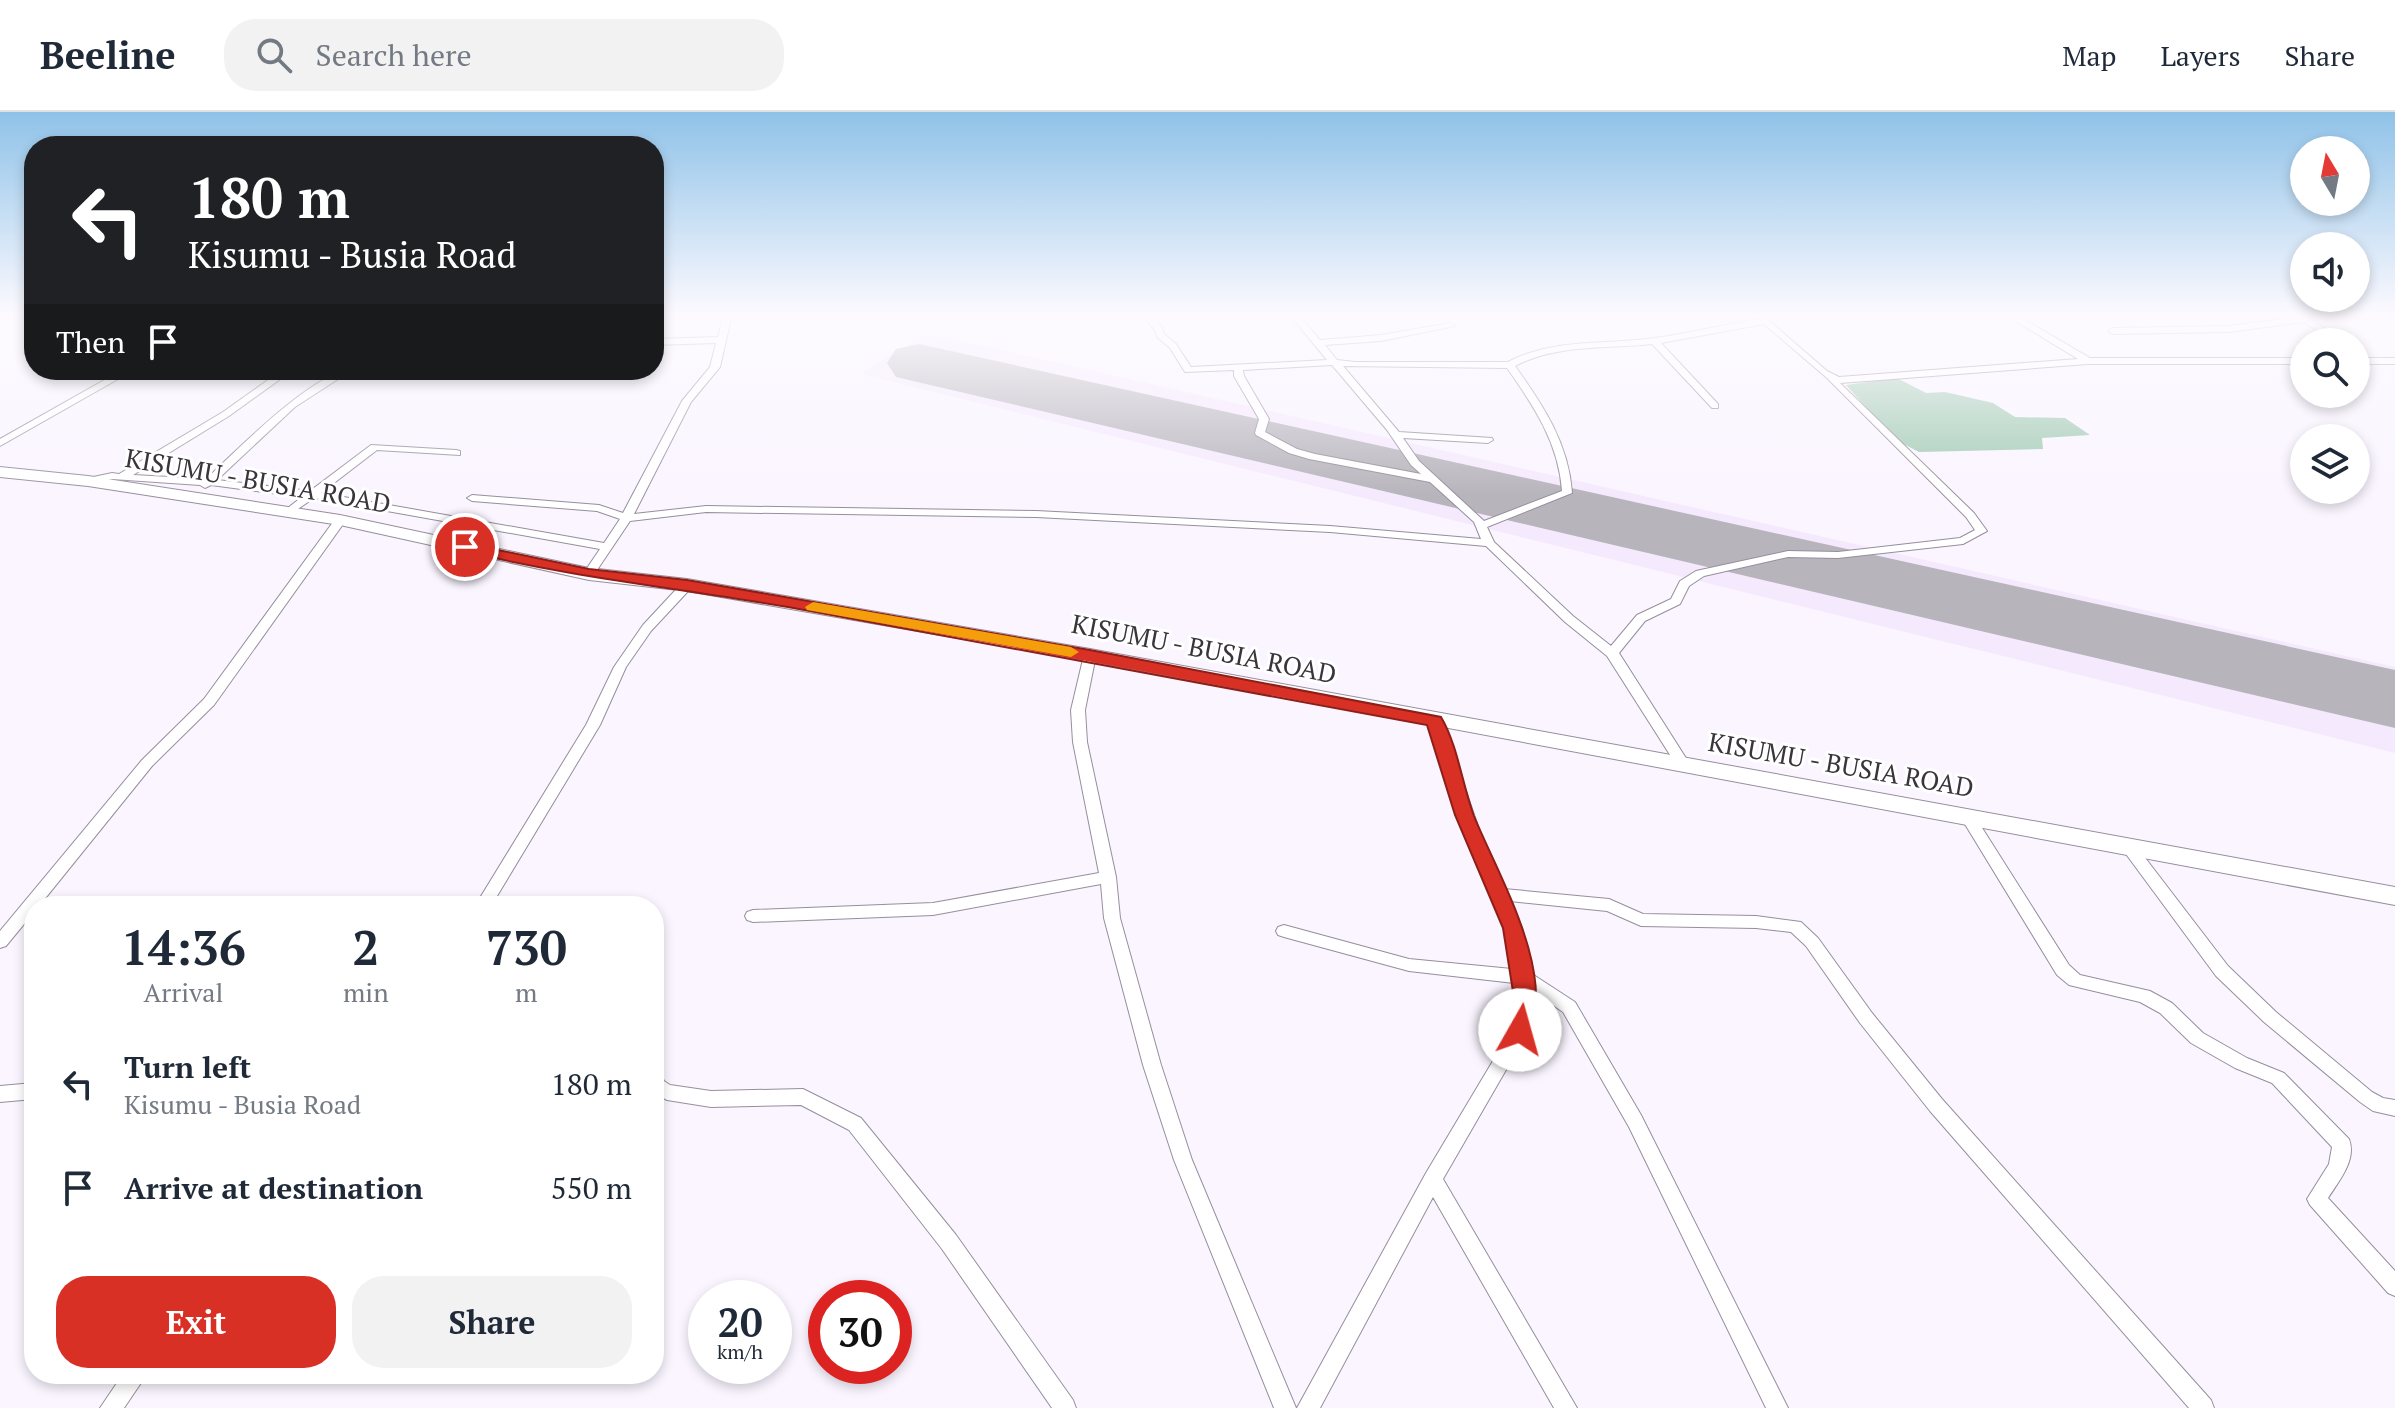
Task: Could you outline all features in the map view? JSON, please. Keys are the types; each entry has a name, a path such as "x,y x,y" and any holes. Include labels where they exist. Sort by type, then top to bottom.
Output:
{"highway":[{"name":"KISUMU - BUSIA ROAD","path":"2,474 88,481 340,520 589,574 687,585 1090,655 2395,896"}],"street":[{"path":"589,574 626,518 687,401 709,374"},
{"path":"1239,374 1264,419 1260,433 1293,451 1434,480"},
{"path":"1344,374 1396,435 1415,463 1479,521 1489,543 1569,619 1612,653 1684,766"},
{"path":"1480,526 1567,493 1568,476 1558,444 1532,395 1517,374"},
{"path":"1685,374 1715,406"},
{"path":"1612,653 1641,618 1676,601 1684,584 1700,573 1788,554 1838,555 1963,541 1981,531 1970,515 1826,374"},
{"path":"1830,378 1845,380 1894,374"},
{"path":"0,443 111,380"},
{"path":"121,478 226,414 274,380"},
{"path":"188,496 210,482 292,405 331,380"},
{"path":"1396,435 1488,440"},
{"path":"289,512 375,447 456,453"},
{"path":"88,481 112,476 210,482 313,495 607,547"},
{"path":"472,498 599,508 626,518 706,509 1036,514 1330,529 1489,543"},
{"path":"38,896 147,763 209,702 340,520"},
{"path":"489,896 593,725 620,667 647,628 687,585"},
{"path":"1090,655 1078,710 1080,742 1108,877 1112,918 1152,1065 1183,1160 1285,1408"},
{"path":"1308,1408 1433,1179 1520,1030 1525,998 1524,977 1514,928 1465,815 1435,721"},
{"path":"1967,816 2063,970 2075,980 2144,996 2166,1008 2197,1038 2241,1063 2278,1078 2342,1145 2338,1166 2317,1199 2395,1286"},
{"path":"2128,846 2222,971 2270,1017 2366,1097 2379,1105 2395,1108"},
{"path":"753,916 933,909 1108,877"},
{"path":"1498,894 1609,905 1641,920 1756,922 1795,926 1812,942 1866,1018 1936,1105 2203,1408"},
{"path":"0,942 24,913"},
{"path":"1284,931 1409,965 1524,977 1569,1007 1635,1121 1777,1408"},
{"path":"664,1090 711,1099 803,1097 855,1124 949,1242 1065,1408"},
{"path":"0,1094 24,1092"},
{"path":"1433,1179 1566,1408"},
{"path":"111,1408 129,1384"}],"shaded area":[{"path":"863,374 1109,374 2395,667 2395,753"}],"green space":[{"path":"1897,378 1926,393 1945,392 1993,403 2015,417 2065,418 2090,435 2042,438 2043,449 1919,452 1896,440 1846,385"}],"runway":[{"path":"969,374 2395,699"}],"slow traffic":[{"path":"813,607 1071,652"}],"route":[{"path":"465,547 589,574 687,585 1090,655 1435,721 1476,844 1514,928 1524,977 1525,998 1520,1030"}]}
